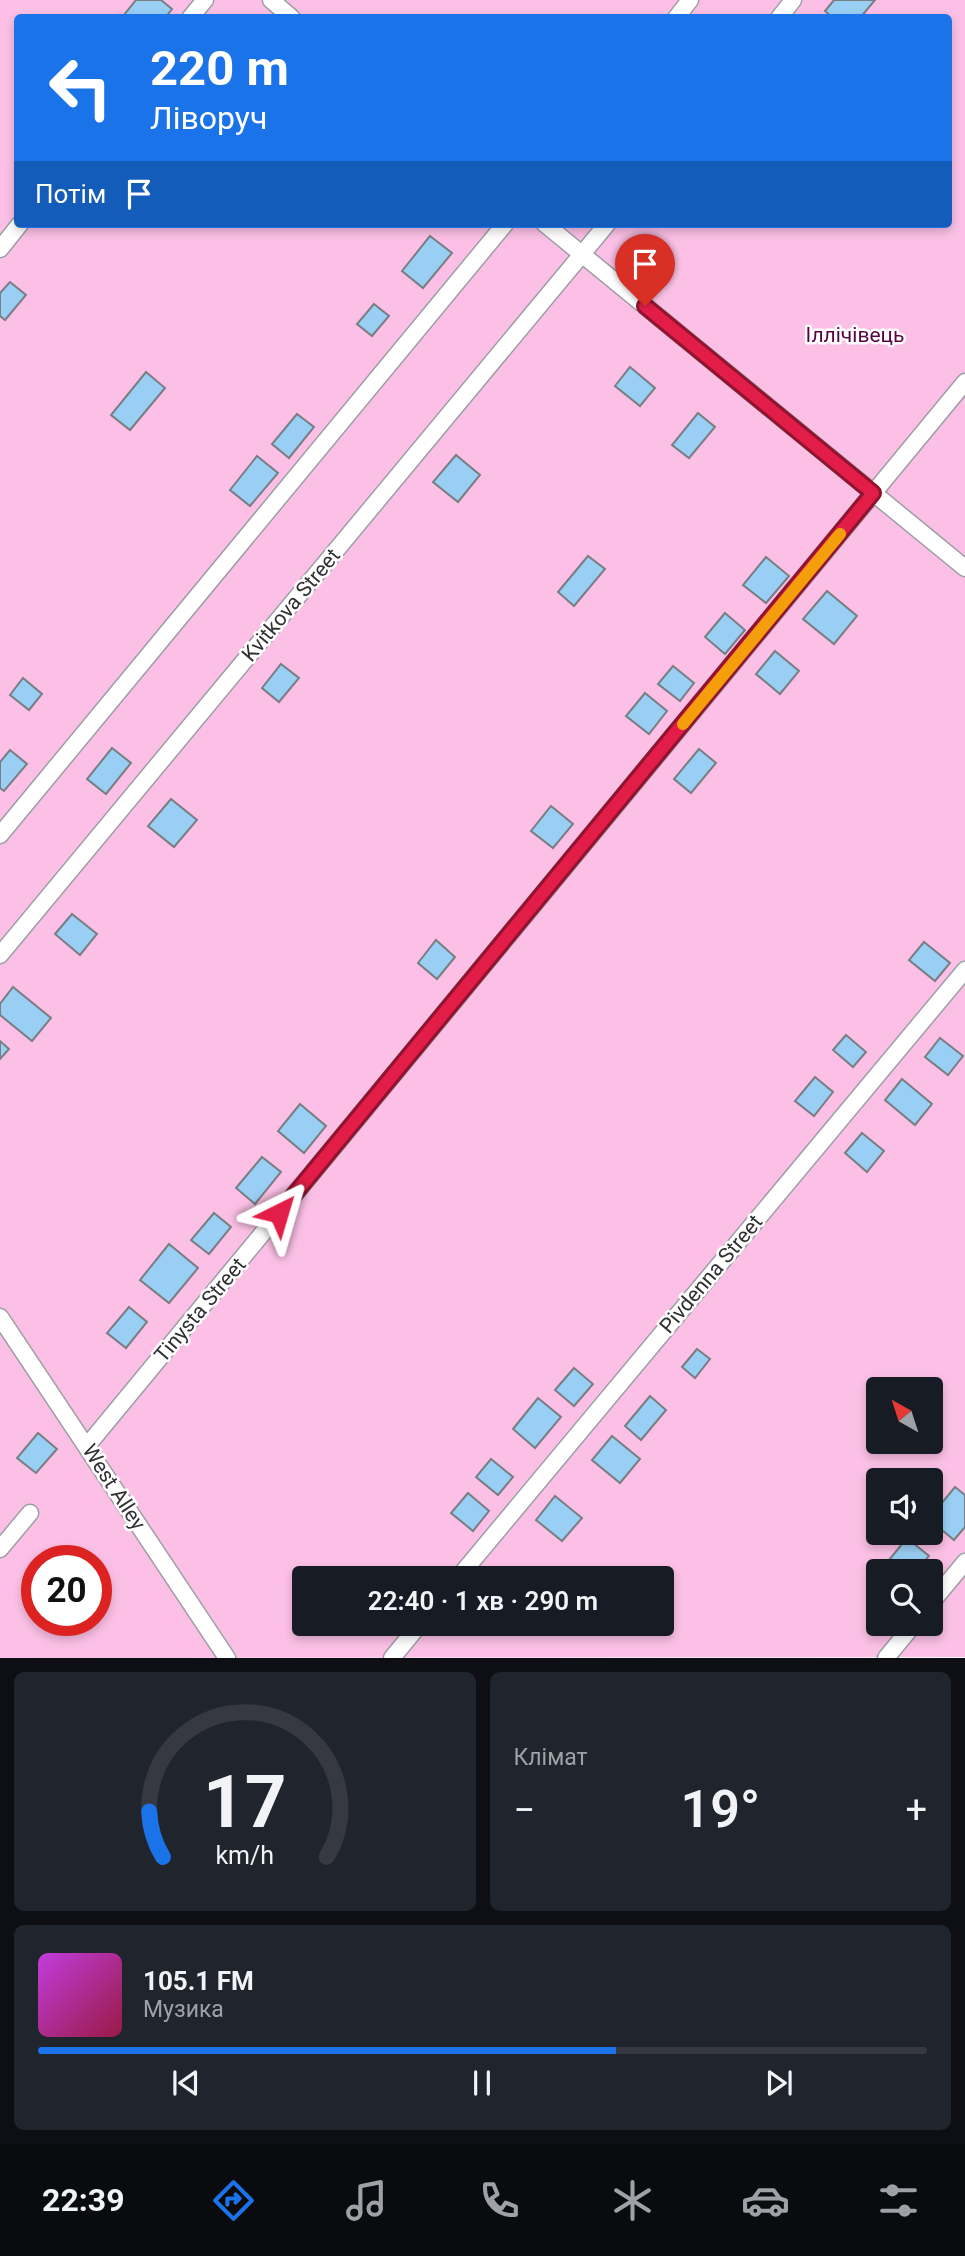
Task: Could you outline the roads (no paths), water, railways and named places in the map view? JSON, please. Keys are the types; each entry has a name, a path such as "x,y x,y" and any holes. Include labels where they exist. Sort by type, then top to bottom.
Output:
{"lane":[{"path":"193,14 205,0"},
{"path":"271,0 287,14"},
{"path":"679,14 690,0"},
{"path":"782,14 793,0"},
{"path":"0,249 17,228"},
{"path":"0,835 502,228"},
{"path":"549,228 965,568"},
{"name":"Kvitkova Street","path":"0,955 604,228"},
{"name":"Tinysta Street","path":"87,1446 965,382"},
{"name":"Pivdenna Street","path":"468,1566 965,971"},
{"name":"West Alley","path":"0,1317 227,1657"},
{"path":"0,1549 30,1513"},
{"path":"943,1589 965,1562"},
{"path":"392,1657 410,1636"},
{"path":"886,1657 904,1636"}],"park label":[{"name":"Іллічівець","path":"855,335"}]}
